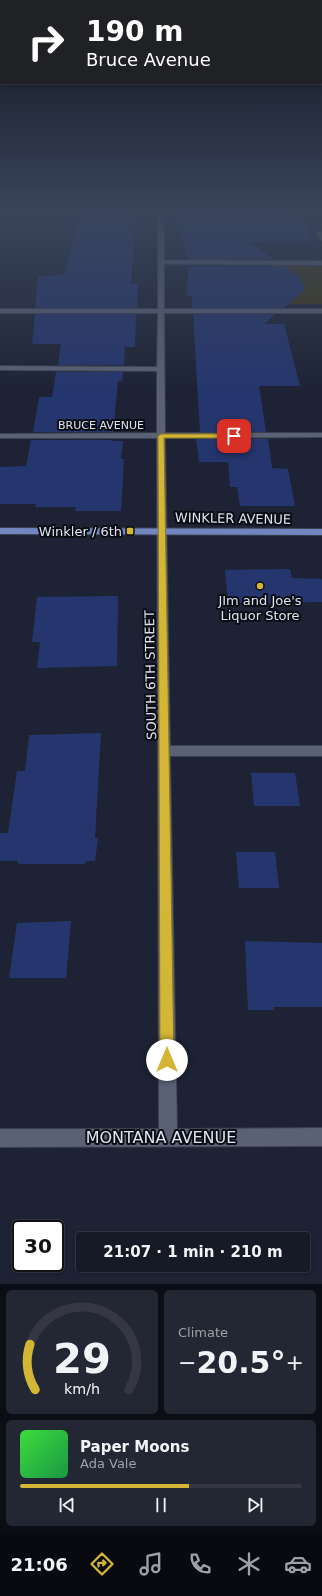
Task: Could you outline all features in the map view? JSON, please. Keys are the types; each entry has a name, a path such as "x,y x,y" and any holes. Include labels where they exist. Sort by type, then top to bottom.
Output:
{"main road":[{"name":"WINKLER AVENUE","path":"0,531 322,532"}],"street":[{"name":"SOUTH 6TH STREET","path":"161,273 161,436 168,1137"},
{"path":"0,311 322,311"},
{"path":"0,368 161,369"},
{"name":"BRUCE AVENUE","path":"0,436 322,435"},
{"path":"164,751 322,751"},
{"name":"MONTANA AVENUE","path":"0,1138 322,1137"}],"shaded area":[{"path":"272,273 322,273 322,304 281,304"}],"building":[{"path":"65,273 132,273 131,284 138,284 137,308 35,308 38,276 64,275"},
{"path":"188,273 294,273 301,278 305,290 284,308 192,308 192,296 187,296"},
{"path":"35,314 136,314 135,347 125,347 124,365 58,365 61,344 32,344"},
{"path":"193,314 275,314 264,324 284,324 300,386 259,386 266,432 200,432"},
{"path":"56,372 123,372 122,381 118,381 113,432 33,432 39,397 52,397"},
{"path":"196,439 268,439 272,468 288,469 295,506 240,506 237,487 230,487 228,462 199,462"},
{"path":"31,440 123,441 121,459 124,459 121,511 75,511 76,507 35,507 36,504 0,504 0,467 26,466"},
{"name":"JIm and Joe's Liquor Store","path":"290,569 292,578 322,579 322,602 228,603 225,570"},
{"path":"118,596 117,666 37,668 40,642 32,642 37,597"},
{"path":"101,733 95,838 98,838 95,861 86,861 85,864 18,864 18,861 0,861 0,833 8,833 17,771 25,771 29,735"},
{"path":"251,773 295,773 300,806 254,806"},
{"path":"236,852 275,852 279,888 239,888"},
{"path":"71,921 66,978 9,978 17,923"},
{"path":"245,941 322,943 322,1007 274,1007 274,1010 248,1010"}],"place":[{"name":"Winkler / 6th","path":"130,531"},
{"name":"JIm and Joe's Liquor Store","path":"260,586"}],"route":[{"path":"167,1060 161,436 234,436"}]}
